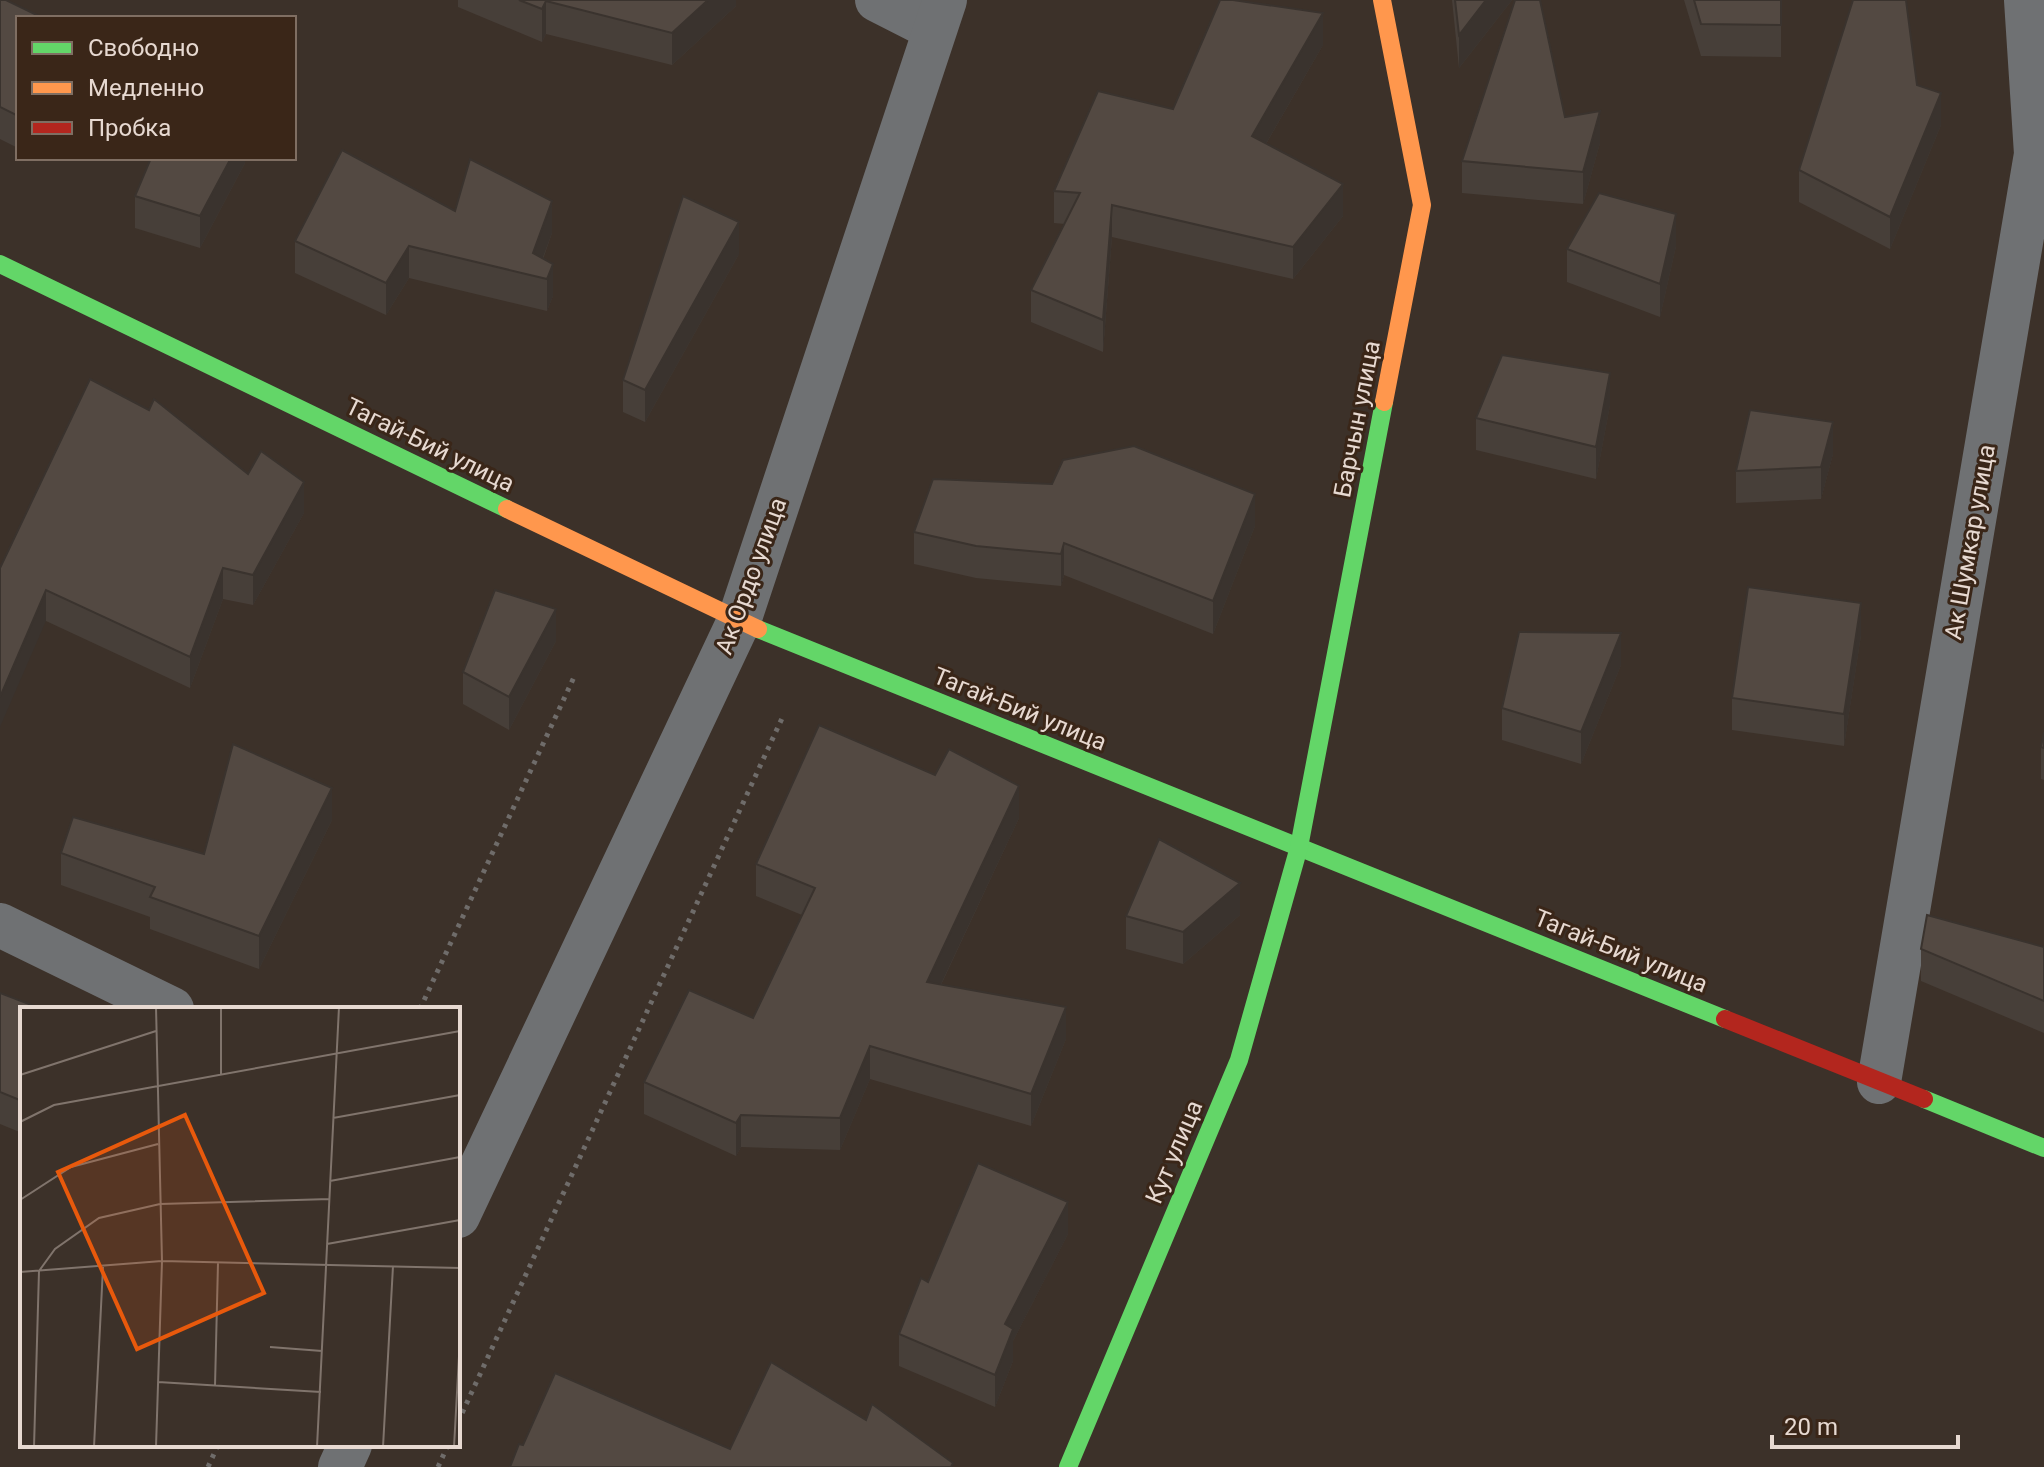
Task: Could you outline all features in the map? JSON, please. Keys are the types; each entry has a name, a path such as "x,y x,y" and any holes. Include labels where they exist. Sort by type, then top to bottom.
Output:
{"street":[{"path":"877,0 939,14"},
{"name":"Барчын улица","path":"1299,847 1422,205 1382,0"},
{"name":"Ак Шумкар улица","path":"1879,1082 2036,154 2026,0"},
{"name":"Ак Ордо улица","path":"460,1207 472,1150 739,621 939,14"},
{"name":"Тагай-Бий улица","path":"0,264 739,621 2044,1148"},
{"name":"Кут улица","path":"1068,1467 1239,1060 1299,847"},
{"path":"0,925 168,1007"},
{"path":"340,1467 349,1447"}],"path":[{"path":"421,1007 575,675"},
{"path":"460,1418 784,714"},
{"path":"208,1467 217,1447"},
{"path":"438,1467 447,1447"}],"building":[{"path":"0,0 6,0 39,16 16,16 16,115 0,107"},
{"path":"519,0 708,0 672,33 546,1 542,9"},
{"path":"1220,0 1323,13 1252,136 1343,184 1293,247 1112,205 1103,320 1031,290 1080,193 1054,191 1098,91 1173,109"},
{"path":"1455,0 1486,0 1459,35"},
{"path":"1515,0 1540,0 1565,117 1600,111 1583,172 1462,161"},
{"path":"1694,0 1781,0 1781,25 1701,24"},
{"path":"1853,0 1906,0 1917,85 1941,93 1890,217 1799,170"},
{"path":"342,150 455,211 470,159 552,201 533,253 553,264 547,279 409,246 386,283 295,241"},
{"path":"150,160 230,160 200,216 135,196"},
{"path":"1599,193 1676,214 1660,284 1567,249"},
{"path":"683,196 739,222 645,390 623,380"},
{"path":"1502,355 1610,373 1596,447 1476,418"},
{"path":"90,379 149,410 154,399 248,474 261,451 304,482 253,575 223,568 190,657 46,590 0,697 0,568"},
{"path":"1750,410 1833,422 1821,467 1736,471"},
{"path":"1134,446 1255,494 1213,601 1064,543 1061,554 976,546 914,532 933,479 1052,484 1063,460"},
{"path":"1748,587 1861,603 1844,714 1732,698"},
{"path":"495,590 556,609 509,697 463,672"},
{"path":"1519,632 1621,633 1581,732 1502,708"},
{"path":"819,725 935,775 949,749 1019,786 927,982 1066,1007 1031,1094 870,1046 840,1118 741,1115 736,1123 644,1082 689,990 753,1018 815,888 756,864"},
{"path":"233,744 332,788 259,936 150,897 155,887 61,853 73,817 204,854"},
{"path":"1159,839 1240,883 1183,932 1126,916"},
{"path":"1927,915 2044,947 2044,1001 1921,949"},
{"path":"0,993 37,1007 20,1007 20,1100 0,1092"},
{"path":"978,1163 1068,1202 1005,1324 1013,1329 995,1375 899,1334 921,1278 928,1282"},
{"path":"771,1362 866,1420 872,1404 953,1463 951,1467 510,1467 555,1373 730,1449"}],"traffic: fast":[{"path":"0,264 507,509"},
{"path":"1068,1467 1239,1060 1299,847 1384,402"},
{"path":"758,629 1725,1019"},
{"path":"1924,1099 2044,1148"}],"traffic: slow":[{"path":"1382,0 1422,205 1384,402"},
{"path":"507,509 758,629"}],"traffic: jam":[{"path":"1725,1019 1924,1099"}]}
